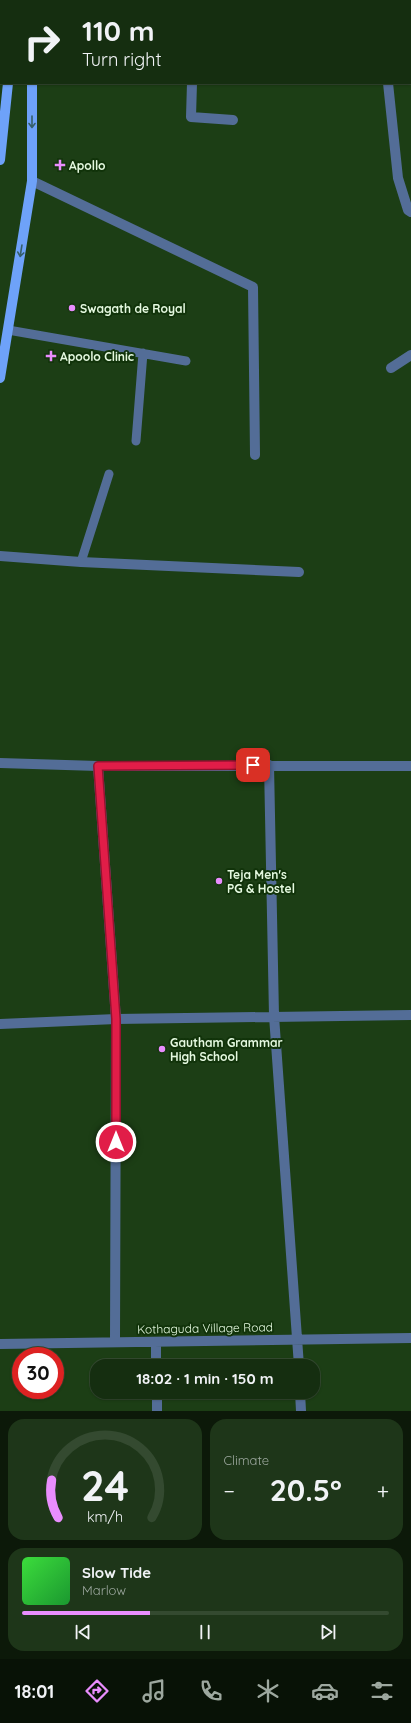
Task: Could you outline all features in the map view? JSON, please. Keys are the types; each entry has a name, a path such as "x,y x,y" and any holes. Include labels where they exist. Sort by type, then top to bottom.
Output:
{"main road":[{"path":"0,160 8,84"},
{"path":"0,378 32,181 32,84"}],"street":[{"path":"192,84 191,117 233,120"},
{"path":"388,84 398,178 408,210 411,212"},
{"path":"32,181 253,287 255,455"},
{"path":"391,368 411,355"},
{"path":"0,556 81,562 299,572"},
{"path":"0,763 98,766 411,766"},
{"path":"269,765 274,1016 299,1359"},
{"path":"98,766 116,1019 115,1342"},
{"path":"0,1024 116,1019 411,1015"},
{"name":"Kothaguda Village Road","path":"0,1344 411,1338"},
{"path":"156,1342 156,1359"},
{"path":"157,1399 157,1411"},
{"path":"300,1399 301,1411"}],"lane":[{"path":"8,330 186,361"},
{"path":"136,441 143,353"},
{"path":"81,562 109,474"}],"place":[{"name":"Apollo","path":"60,165"},
{"name":"Swagath de Royal","path":"72,308"},
{"name":"Apoolo Clinic","path":"51,356"},
{"name":"Teja Men's PG & Hostel","path":"219,881"},
{"name":"Gautham Grammar High School","path":"162,1049"}],"route":[{"path":"116,1142 116,1019 98,766 253,765"}]}
